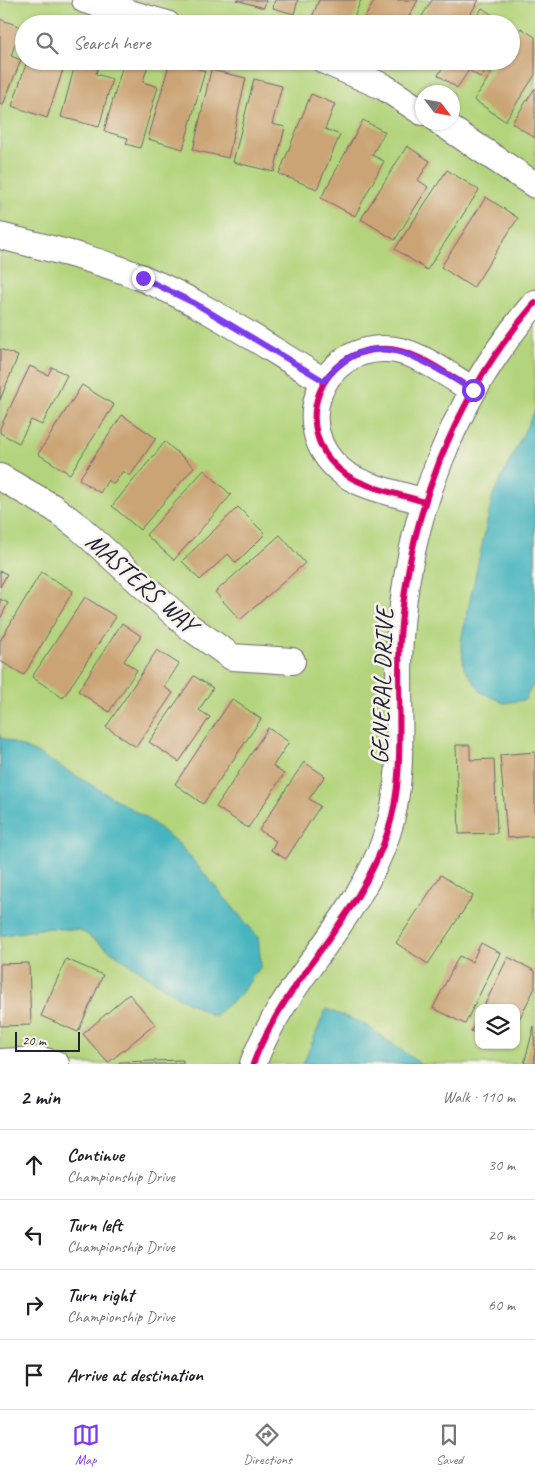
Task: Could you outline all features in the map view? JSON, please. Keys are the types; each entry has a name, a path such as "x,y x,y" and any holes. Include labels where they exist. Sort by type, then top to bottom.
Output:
{"street":[{"path":"85,0 136,15"},
{"path":"345,70 384,87 415,107"},
{"path":"452,130 535,185"},
{"path":"0,236 88,258 143,278 196,304 324,381"},
{"name":"GENERAL DRIVE","path":"253,1064 269,1028 285,1001 362,892 378,860 388,832 397,780 400,638 407,579 425,502 446,443 473,390 500,348 535,303"},
{"path":"425,502 355,480 341,472 329,460 318,439 314,415 316,399 324,381 346,359 370,350 386,349 402,351 417,357 473,390"},
{"name":"MASTERS WAY","path":"0,476 54,508 74,523 188,626 232,657 292,661"},
{"path":"10,1062 41,1060 56,1064"}],"green space":[{"path":"0,0 535,0 535,1064 0,1064"}],"water":[{"path":"535,410 535,681 525,700 504,703 481,692 464,668 461,641 493,495"},
{"path":"0,737 41,755 145,817 179,844 258,937 261,966 240,995 214,1016 178,997 80,930 46,928 0,936"},
{"path":"326,1009 364,1024 421,1064 303,1064"}],"building":[{"path":"236,0 266,0 264,8"},
{"path":"275,0 298,0 294,14 273,8"},
{"path":"319,0 361,0 355,15 313,15"},
{"path":"375,0 418,0 410,15 366,15"},
{"path":"432,0 479,0 470,15 423,15"},
{"path":"482,8 492,15 478,15"},
{"path":"0,19 15,25 15,44 11,56 15,58 15,70 17,70 3,105 0,104"},
{"path":"521,28 535,37 535,75 505,121 474,100 493,70 520,70"},
{"path":"24,70 63,70 47,118 12,106"},
{"path":"74,70 97,70 96,74 112,79 99,127 61,117"},
{"path":"121,70 146,70 143,82 158,87 140,148 126,144 128,138 104,131"},
{"path":"167,70 205,71 183,149 148,139"},
{"path":"211,70 246,78 228,158 193,150"},
{"path":"441,70 469,70 459,85 453,85 438,75"},
{"path":"469,70 486,70 481,78"},
{"path":"254,79 282,86 272,124 285,127 274,172 233,162"},
{"path":"535,88 535,138 512,123"},
{"path":"311,94 335,104 325,129 340,135 317,189 279,174"},
{"path":"363,120 385,132 372,155 384,161 355,216 321,198"},
{"path":"407,146 430,161 418,180 428,187 395,240 361,219"},
{"path":"447,170 479,190 427,270 395,249"},
{"path":"486,197 518,218 473,288 441,267"},
{"path":"0,349 18,356 0,400"},
{"path":"30,366 48,375 52,367 67,375 42,425 31,420 19,443 0,433 0,428"},
{"path":"82,385 114,405 70,474 38,454"},
{"path":"122,415 156,438 130,476 123,471 114,484 108,480 100,493 79,479"},
{"path":"165,442 194,467 140,530 112,506"},
{"path":"204,470 231,495 174,560 146,535"},
{"path":"238,507 265,534 236,563 228,554 200,580 182,561"},
{"path":"280,535 305,563 240,620 215,592"},
{"path":"0,571 7,574 0,587"},
{"path":"41,572 73,591 24,675 0,661 0,641"},
{"path":"85,597 116,617 63,698 32,677"},
{"path":"0,599 8,603 0,619"},
{"path":"122,623 141,636 124,661 137,670 109,712 78,691"},
{"path":"157,650 179,664 164,687 173,693 136,747 106,727"},
{"path":"194,676 213,688 199,710 210,717 179,762 149,742"},
{"path":"232,699 261,719 203,804 175,784"},
{"path":"268,728 289,742 273,766 284,774 248,828 216,807"},
{"path":"456,745 470,745 470,760 494,759 497,833 459,834"},
{"path":"535,752 535,836 507,838 500,755"},
{"path":"304,762 325,776 309,799 320,806 286,859 271,850 276,841 259,830"},
{"path":"441,875 473,896 428,964 396,943"},
{"path":"481,943 500,953 465,1024 433,1008 459,956 472,962"},
{"path":"508,957 535,971 535,988 520,1017 520,1004 485,1004"},
{"path":"66,959 103,975 78,1032 41,1016"},
{"path":"29,963 31,1025 0,1026 0,964"},
{"path":"129,994 155,1024 108,1063 83,1034"},
{"path":"475,1023 475,1033 471,1031"},
{"path":"534,1026 535,1064 524,1064"},
{"path":"183,1060 183,1064 119,1064 119,1062"}],"cycle path":[{"path":"253,1064 283,1005 359,894 387,834 397,788 399,763 399,662 405,592 413,547 425,503 440,460 459,418 481,378 506,339 535,303"},
{"path":"425,502 358,481 340,470 325,453 317,433 315,413 319,393 329,376 343,362 362,352 385,349 397,350 420,358 473,390"}],"route":[{"path":"143,278 196,304 324,381 346,359 370,350 386,349 402,351 417,357 473,390"}]}
